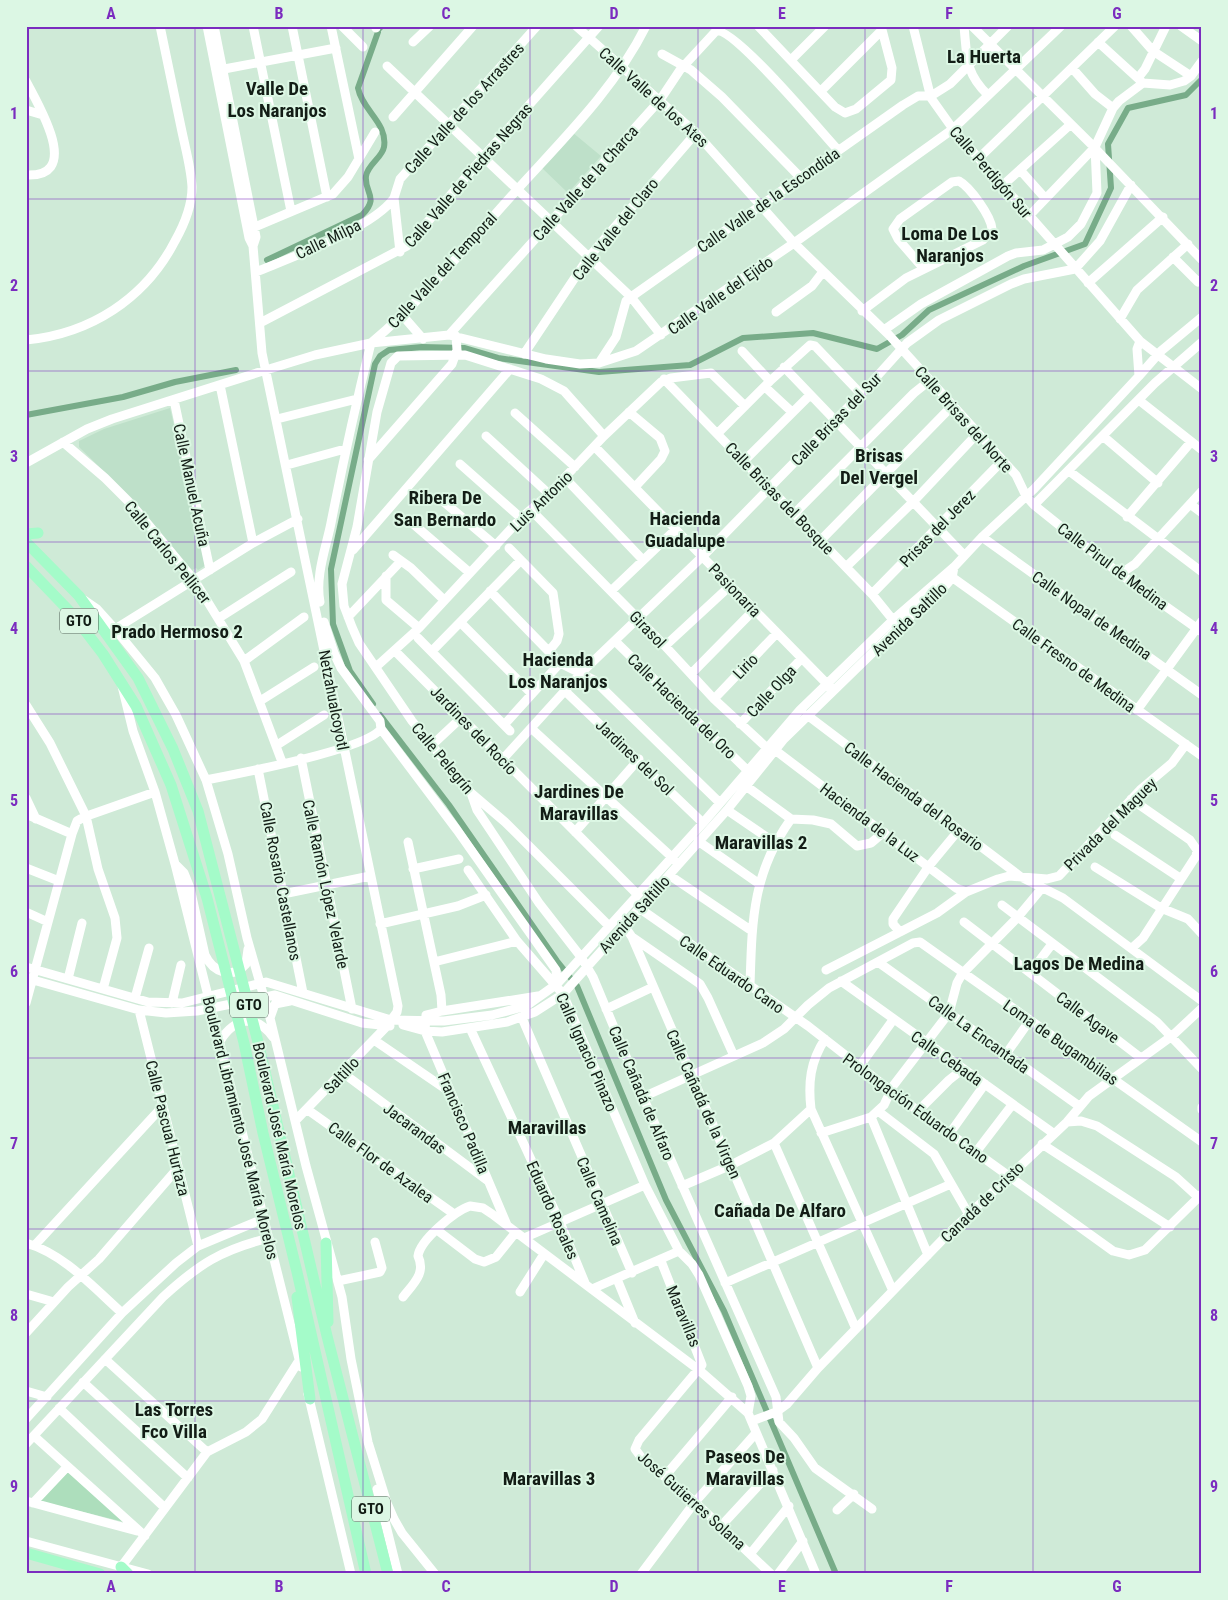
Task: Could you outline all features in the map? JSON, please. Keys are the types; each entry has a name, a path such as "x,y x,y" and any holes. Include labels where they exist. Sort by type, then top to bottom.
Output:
{"main road":[{"name":"GTO","path":"26,542 79,596"},
{"name":"Boulevard José María Morelos","path":"26,566 86,630 136,706 171,785 207,898 244,1044 366,1574"},
{"name":"Boulevard José María Morelos","path":"79,596 138,678 173,749 198,811 225,909 327,1336 388,1574"},
{"path":"326,1243 329,1296 327,1336"},
{"path":"297,1272 299,1321 310,1399"},
{"path":"26,1552 100,1574"},
{"path":"26,1561 48,1564 60,1562"}],"street":[{"path":"26,340 67,333 92,323 117,309 136,294 155,274 182,227 189,207 191,175 160,26"},
{"path":"207,26 219,70"},
{"path":"214,26 219,70"},
{"path":"253,26 291,212"},
{"path":"292,26 327,197"},
{"path":"331,26 359,159"},
{"path":"342,26 363,46"},
{"path":"414,42 430,26"},
{"path":"393,117 473,26"},
{"name":"Calle Valle de los Arrastres","path":"400,252 394,198 400,179 537,26"},
{"name":"Calle Valle de los Ates","path":"576,26 696,133 822,273 899,347"},
{"name":"Calle Valle de Piedras Negras","path":"260,322 400,252 600,26"},
{"name":"Calle Valle del Temporal","path":"26,463 63,442 112,419 266,370 371,343 403,316 516,191 622,69 646,26"},
{"path":"790,60 825,26"},
{"name":"Calle Perdigón Sur","path":"913,26 931,96 953,129 1073,266"},
{"path":"964,26 968,67 978,85 988,95"},
{"path":"972,26 1106,158 1202,260"},
{"name":"Calle Valle de la Escondida","path":"631,297 761,207 800,176 918,96 931,96 950,84 1008,26"},
{"name":"Calle Valle del Ejido","path":"371,343 452,336 569,363 599,363 636,351 661,336 794,243 953,129 1060,26"},
{"path":"978,158 1115,26"},
{"path":"1131,26 1153,51 1191,76"},
{"path":"1028,216 1095,147 1113,108 1140,81 1166,26"},
{"path":"1181,26 1202,41"},
{"path":"763,28 790,60 821,90 835,107 845,113 856,109 891,80 892,68 881,28"},
{"path":"821,90 881,28"},
{"name":"Calle Valle de la Charca","path":"452,336 550,222 660,100 709,37 719,30 725,32 762,67 838,150"},
{"path":"1098,42 1140,81 1170,84 1191,76 1202,61"},
{"path":"219,70 336,48"},
{"path":"662,54 684,67 735,108 800,176"},
{"path":"386,66 449,124 516,191 631,297 661,336"},
{"path":"1072,68 1095,94 1113,108"},
{"name":"Netzahualcoyotl","path":"219,70 251,229 256,237 254,246 266,370 398,1006 397,1012 388,1024"},
{"path":"26,81 54,142 54,160 50,166 40,173 26,175"},
{"path":"26,110 43,115"},
{"path":"1002,186 1021,171 1071,124"},
{"path":"251,229 327,197 342,185 375,132"},
{"name":"Calle Valle del Claro","path":"524,354 588,258 696,133"},
{"path":"886,333 921,304 1008,256 1016,253 1056,248 1075,231 1092,207 1098,184 1095,147"},
{"path":"1021,171 1045,198"},
{"path":"862,311 906,278 983,240 992,229 989,217 967,187 959,181 952,182 900,219 893,229 898,239 924,269"},
{"path":"1131,185 1100,241 1073,266 1140,341 1202,389"},
{"name":"Calle Milpa","path":"256,272 367,221 388,207 394,198"},
{"path":"1088,283 1163,217"},
{"path":"1120,319 1133,294 1188,244"},
{"path":"1173,257 1198,282 1202,279"},
{"name":"Calle Brisas del Sur","path":"502,760 566,692 581,673 616,642 638,618 703,556 861,394 899,347 939,320 1011,284 1073,266"},
{"path":"776,312 812,286 822,273"},
{"path":"599,363 616,337 626,301 631,297"},
{"path":"403,316 423,339"},
{"name":"Avenida Saltillo","path":"31,969 148,1002 172,1003 208,998 260,984 273,983 352,1009 388,1024 505,1012 526,1006 557,984 637,894 698,842 748,771 807,715 830,687 951,573 964,555 1026,496 1158,356 1202,317"},
{"path":"368,460 445,375 456,354 452,336"},
{"path":"1140,341 1137,349 1142,373 1155,383"},
{"path":"1034,505 1140,401 1155,383 1202,342"},
{"path":"371,343 345,449 322,565 319,599 334,653 341,668 380,721 381,729 457,830 556,970 557,984"},
{"path":"718,433 784,367 810,344 815,346 861,394"},
{"name":"Calle Brisas del Norte","path":"899,347 1019,480 1026,496"},
{"path":"742,351 767,384 792,412"},
{"name":"Calle Pelegrín","path":"456,354 404,354 394,358 377,412 351,552 342,584 348,617 359,643 377,666 412,721 431,746 471,793 505,822 609,926"},
{"path":"456,354 510,369 558,387 604,436"},
{"path":"784,367 936,528 964,555"},
{"path":"351,552 510,369"},
{"path":"664,380 706,373 713,374 745,406"},
{"name":"Luis Antonio","path":"377,666 419,628 521,518 549,494 604,436 664,380"},
{"name":"Calle Brisas del Bosque","path":"664,380 770,486 872,594 894,620"},
{"path":"795,513 862,448 914,393 929,381"},
{"path":"220,385 253,543"},
{"path":"744,460 810,396"},
{"path":"277,419 357,399"},
{"name":"Calle Manuel Acuña","path":"174,400 210,570"},
{"path":"1140,401 1202,450"},
{"path":"820,540 952,406"},
{"path":"629,412 660,438 665,451 662,459 634,488"},
{"path":"515,413 575,467"},
{"path":"846,567 913,502 977,434"},
{"path":"486,436 549,494"},
{"path":"1104,437 1158,482"},
{"name":"Calle Carlos Pellicer","path":"63,442 105,478 133,506 195,581 220,618 244,661 282,762"},
{"path":"1127,517 1191,442"},
{"name":"Pasionaria","path":"595,447 830,687"},
{"path":"287,465 345,449"},
{"name":"Prisas del Jerez","path":"872,594 1002,462"},
{"path":"460,464 521,518"},
{"path":"1069,471 1127,517 1202,572"},
{"path":"565,478 643,560"},
{"path":"1120,574 1135,564 1202,491"},
{"name":"Calle Pirul de Medina","path":"1026,496 1034,505 1120,574 1200,627"},
{"path":"438,497 496,546"},
{"path":"1190,504 1202,512"},
{"name":"Girasol","path":"530,510 638,618 714,699 740,724 771,749"},
{"path":"115,629 195,581 253,543 298,519"},
{"path":"411,522 470,573"},
{"path":"611,591 676,529"},
{"name":"Calle Nopal de Medina","path":"982,537 1167,668 1202,695"},
{"path":"509,548 548,587 554,598 559,634 549,651"},
{"path":"348,617 386,576 397,558 444,600"},
{"path":"432,651 521,560"},
{"path":"220,618 291,572"},
{"name":"Avenida Saltillo","path":"30,979 139,1010 166,1013 210,1008 275,995 362,1023 407,1025 425,1031 442,1032 522,1018 549,1004 563,994 669,874 676,860 703,823 746,786 771,749 894,620 951,573"},
{"name":"Calle Fresno de Medina","path":"951,573 1202,756"},
{"path":"386,576 386,600"},
{"path":"665,646 731,585"},
{"path":"490,591 560,663 570,670 594,680 724,806 774,842"},
{"path":"79,596 97,609 155,678 176,714 206,780 228,854 247,938 276,1041 326,1243 338,1281 377,1490 398,1574"},
{"path":"369,596 378,601 386,600 419,628"},
{"path":"691,674 754,610"},
{"path":"244,661 304,617"},
{"path":"461,623 532,694"},
{"path":"1137,710 1200,627"},
{"name":"Lirio","path":"714,699 777,633"},
{"path":"418,638 507,728 532,694 560,663"},
{"name":"Calle Hacienda del Oro","path":"616,642 748,771"},
{"name":"Jardines del Rocío","path":"395,651 637,894"},
{"name":"Calle Olga","path":"740,724 802,658"},
{"path":"260,701 314,667"},
{"name":"Boulevard Libramiento José María Morelos","path":"121,685 133,731 155,792 175,864 310,1399 351,1574"},
{"name":"Jardines del Sol","path":"566,692 703,823"},
{"path":"26,705 50,743 86,816 98,869 118,931 103,989"},
{"path":"277,745 324,715"},
{"name":"Calle Hacienda del Rosario","path":"807,715 1021,877 1062,898 1202,1001"},
{"path":"431,746 461,718"},
{"path":"206,780 343,748 367,738 381,729"},
{"path":"532,729 676,860"},
{"name":"Privada del Maguey","path":"1021,877 1047,879 1058,876 1131,800 1172,763 1186,744"},
{"name":"Hacienda de la Luz","path":"771,749 884,832 956,888 966,892"},
{"name":"Calle Ramón López Velarde","path":"301,758 352,1009"},
{"path":"575,832 638,759"},
{"name":"Calle Rosario Castellanos","path":"258,769 303,993"},
{"path":"746,786 791,819 813,820 831,824 857,846 871,843 884,832"},
{"path":"26,1003 31,969 48,922 77,821 86,816 155,792"},
{"name":"Calle Cañadá de Alfaro","path":"471,793 477,810 539,903 580,959 606,1009 776,1397 775,1412"},
{"path":"26,798 36,818"},
{"path":"1131,800 1190,840 1197,850 1196,856 1143,938 1132,948"},
{"path":"26,814 72,834"},
{"path":"750,986 752,931 758,883 774,842 791,819"},
{"path":"900,932 893,924 893,919 929,866 958,831"},
{"path":"1115,835 1180,878"},
{"path":"408,842 434,962 442,1011"},
{"path":"698,842 758,883"},
{"path":"413,868 459,858"},
{"path":"175,864 184,873 190,888 205,955 211,965 216,969 229,973 242,969 247,961 247,938"},
{"path":"1095,866 1161,908 1188,919 1202,934"},
{"path":"26,868 59,881"},
{"name":"Calle Ignacio Pinazo","path":"468,870 517,941 557,984 563,994 645,1185 679,1251 692,1264 699,1275 742,1372 751,1396 750,1417"},
{"path":"669,874 752,931"},
{"path":"283,894 370,876"},
{"path":"826,970 937,913 966,892 998,879 1010,876 1021,877"},
{"path":"821,1133 871,1117 878,1111 891,1090 949,1013 957,983 962,974 1018,918 1042,888"},
{"path":"380,924 458,906 486,895"},
{"path":"1002,905 1136,1006 1172,1036 1186,1055 1202,1069"},
{"name":"Calle Eduardo Cano","path":"639,908 825,1039"},
{"path":"26,912 48,922"},
{"name":"Calle Agave","path":"964,922 994,943 1141,1058"},
{"path":"68,979 82,923"},
{"name":"Calle Cañadá de la Virgen","path":"624,924 632,937 818,1368"},
{"path":"632,937 700,984 734,1056"},
{"path":"434,962 517,941"},
{"name":"Loma de Bugambilias","path":"878,962 913,943 920,942 932,948 962,974 1114,1078 1202,1142"},
{"path":"1030,973 1052,944"},
{"path":"136,998 149,948"},
{"path":"643,1096 774,1037 820,995 841,981 878,962"},
{"name":"Calle La Encantada","path":"878,962 1079,1106"},
{"path":"172,1003 181,965"},
{"name":"Calle Cebada","path":"841,981 1053,1133"},
{"path":"606,1009 653,988"},
{"path":"425,1021 426,1015 442,1011 542,995"},
{"path":"270,1018 273,1007 278,1002 297,1002"},
{"name":"Canadá de Cristo","path":"750,1417 762,1418 787,1404 818,1368 968,1213 1067,1122 1079,1106 1172,1036 1202,1008"},
{"name":"Calle Pascual Hurtaza","path":"139,1010 198,1246"},
{"path":"1194,1016 1202,1022"},
{"name":"Calle Camelina","path":"522,1018 632,1273"},
{"path":"859,1067 893,1020"},
{"path":"1006,1054 1030,1020"},
{"path":"220,1041 230,1028 250,1021 265,1027 276,1041"},
{"name":"Francisco Padilla","path":"425,1021 425,1031 507,1225"},
{"name":"Saltillo","path":"295,1121 308,1110 388,1024"},
{"name":"Eduardo Rosales","path":"470,1028 589,1287"},
{"path":"825,1039 813,1061 811,1070 809,1086 811,1109 892,1291"},
{"name":"Prolongación Eduardo Cano","path":"825,1039 859,1067 1114,1251 1136,1254 1152,1245 1170,1227"},
{"path":"374,1040 450,1093"},
{"path":"919,1110 948,1080 963,1068"},
{"name":"Jacarandas","path":"343,1073 488,1182"},
{"path":"950,1133 985,1084"},
{"path":"976,1152 1012,1105"},
{"path":"122,1313 51,1253 31,1244 162,1107"},
{"path":"682,1186 731,1165 774,1143 811,1109"},
{"name":"Calle Flor de Azalea","path":"308,1110 454,1214"},
{"path":"878,1111 926,1146 940,1162 968,1213"},
{"path":"871,1117 928,1255"},
{"path":"1042,1144 1170,1227 1200,1196 1176,1177 1097,1126 1081,1121 1067,1122"},
{"path":"774,1143 856,1329"},
{"path":"26,1333 54,1302 99,1259 177,1168"},
{"path":"725,1283 951,1184"},
{"path":"437,1230 475,1259 484,1262 496,1257 520,1235 560,1222 645,1185"},
{"path":"403,1297 420,1274 422,1263 418,1256 420,1247 454,1214 463,1208 476,1206 487,1211 699,1370 732,1397 750,1417 816,1574"},
{"path":"26,1419 48,1397 122,1313 198,1246 265,1218"},
{"path":"26,1444 163,1297 198,1266 227,1251 269,1238"},
{"path":"338,1281 380,1272 382,1268 375,1242"},
{"path":"589,1287 618,1279 661,1261 679,1251"},
{"path":"520,1292 544,1254"},
{"name":"Maravillas","path":"661,1261 702,1360 699,1370"},
{"path":"618,1279 636,1323"},
{"path":"26,1294 54,1302"},
{"path":"105,1359 206,1452"},
{"path":"125,1570 142,1534 165,1508 206,1452 246,1432 262,1419 300,1359"},
{"name":"José Gutierres Solana","path":"699,1370 639,1440 635,1449 640,1457 695,1502 771,1574"},
{"path":"83,1382 188,1478"},
{"path":"26,1391 48,1397"},
{"path":"665,1476 732,1397"},
{"path":"59,1408 165,1508"},
{"path":"775,1412 781,1425 796,1441 815,1468 854,1494 872,1509"},
{"path":"642,1574 695,1502 756,1434"},
{"path":"34,1436 142,1534"},
{"path":"368,1442 387,1503 394,1519 402,1533 435,1574"},
{"path":"30,1502 68,1467"},
{"path":"721,1526 773,1470"},
{"path":"837,1510 854,1494"},
{"path":"30,1502 142,1534"},
{"path":"751,1553 789,1506"},
{"path":"26,1541 125,1570 148,1574"},
{"path":"778,1574 803,1541"}],"shaded area":[{"path":"572,132 601,156 568,193 542,168"},
{"path":"170,408 206,565 198,570 196,568 192,570 126,493 79,447 79,441 104,429"},
{"path":"68,1472 124,1522 39,1501"}],"waterway":[{"path":"267,260 362,215 370,204 371,199 366,176 369,168 383,151 384,138 379,124 364,103 358,88 378,32"},
{"path":"373,704 350,671 333,624 331,569 375,364 380,356 389,350 422,347 464,348 498,358 599,372 690,365 743,338 813,333 877,349 902,335 929,310 1024,266 1085,244 1111,188 1108,144 1128,108 1186,95 1202,79"},
{"path":"26,415 123,397 175,382 236,370"},
{"path":"380,715 449,805 557,961 577,986 666,1200 724,1311 836,1574"}],"district":[{"name":"La Huerta","path":"984,56"},
{"name":"Valle De Los Naranjos","path":"277,99"},
{"name":"Loma De Los Naranjos","path":"950,244"},
{"name":"Brisas Del Vergel","path":"879,466"},
{"name":"Ribera De San Bernardo","path":"445,508"},
{"name":"Hacienda Guadalupe","path":"685,529"},
{"name":"Prado Hermoso 2","path":"177,631"},
{"name":"Hacienda Los Naranjos","path":"558,670"},
{"name":"Jardines De Maravillas","path":"579,802"},
{"name":"Maravillas 2","path":"761,842"},
{"name":"Lagos De Medina","path":"1079,963"},
{"name":"Maravillas","path":"547,1127"},
{"name":"Cañada De Alfaro","path":"780,1210"},
{"name":"Las Torres Fco Villa","path":"174,1420"},
{"name":"Paseos De Maravillas","path":"745,1467"},
{"name":"Maravillas 3","path":"549,1478"}]}
